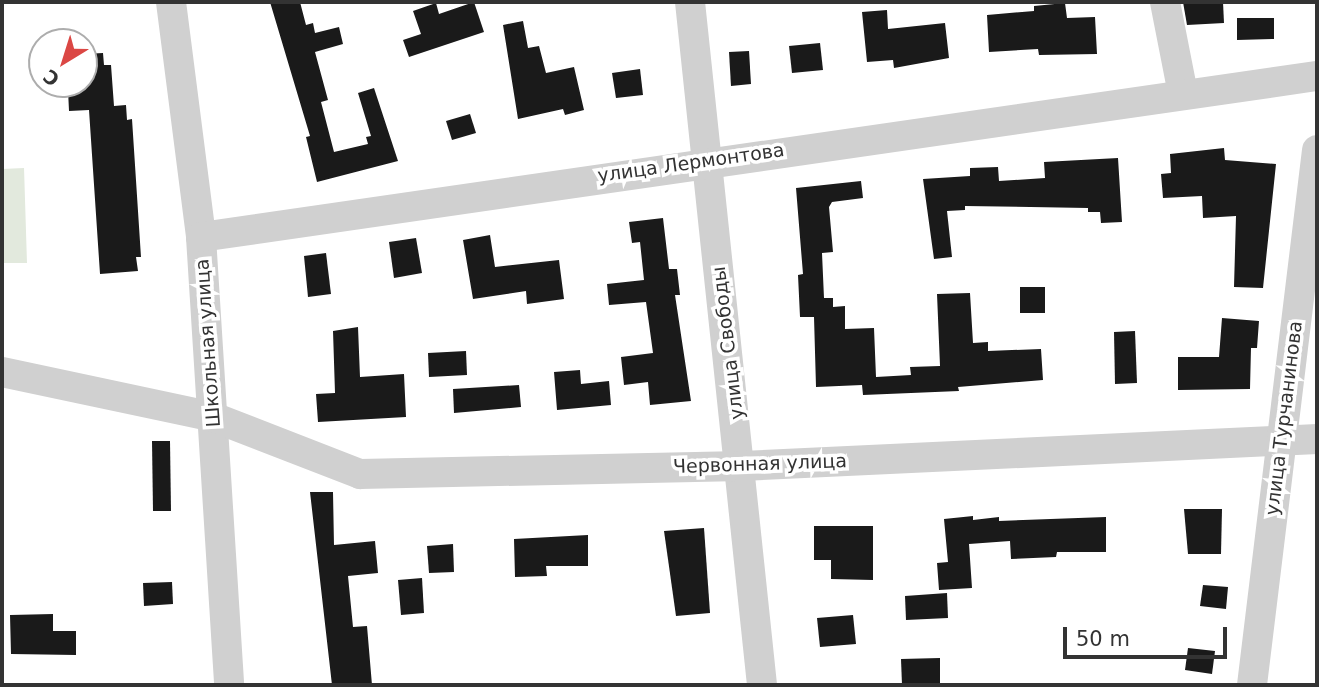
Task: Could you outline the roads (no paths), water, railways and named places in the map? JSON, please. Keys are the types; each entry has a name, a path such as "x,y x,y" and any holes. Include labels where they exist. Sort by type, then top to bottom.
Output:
{"street":[{"name":"Школьная улица","path":"171,2 201,237 229,685"},
{"name":"улица Свободы","path":"690,2 742,466 762,685"},
{"path":"1165,2 1183,94"},
{"name":"улица Лермонтова","path":"201,237 706,160 1317,76"},
{"name":"улица Турчанинова","path":"1252,685 1317,150"},
{"path":"2,372 213,417"},
{"name":"Червонная улица","path":"213,417 360,474 742,466 1317,439"}]}
